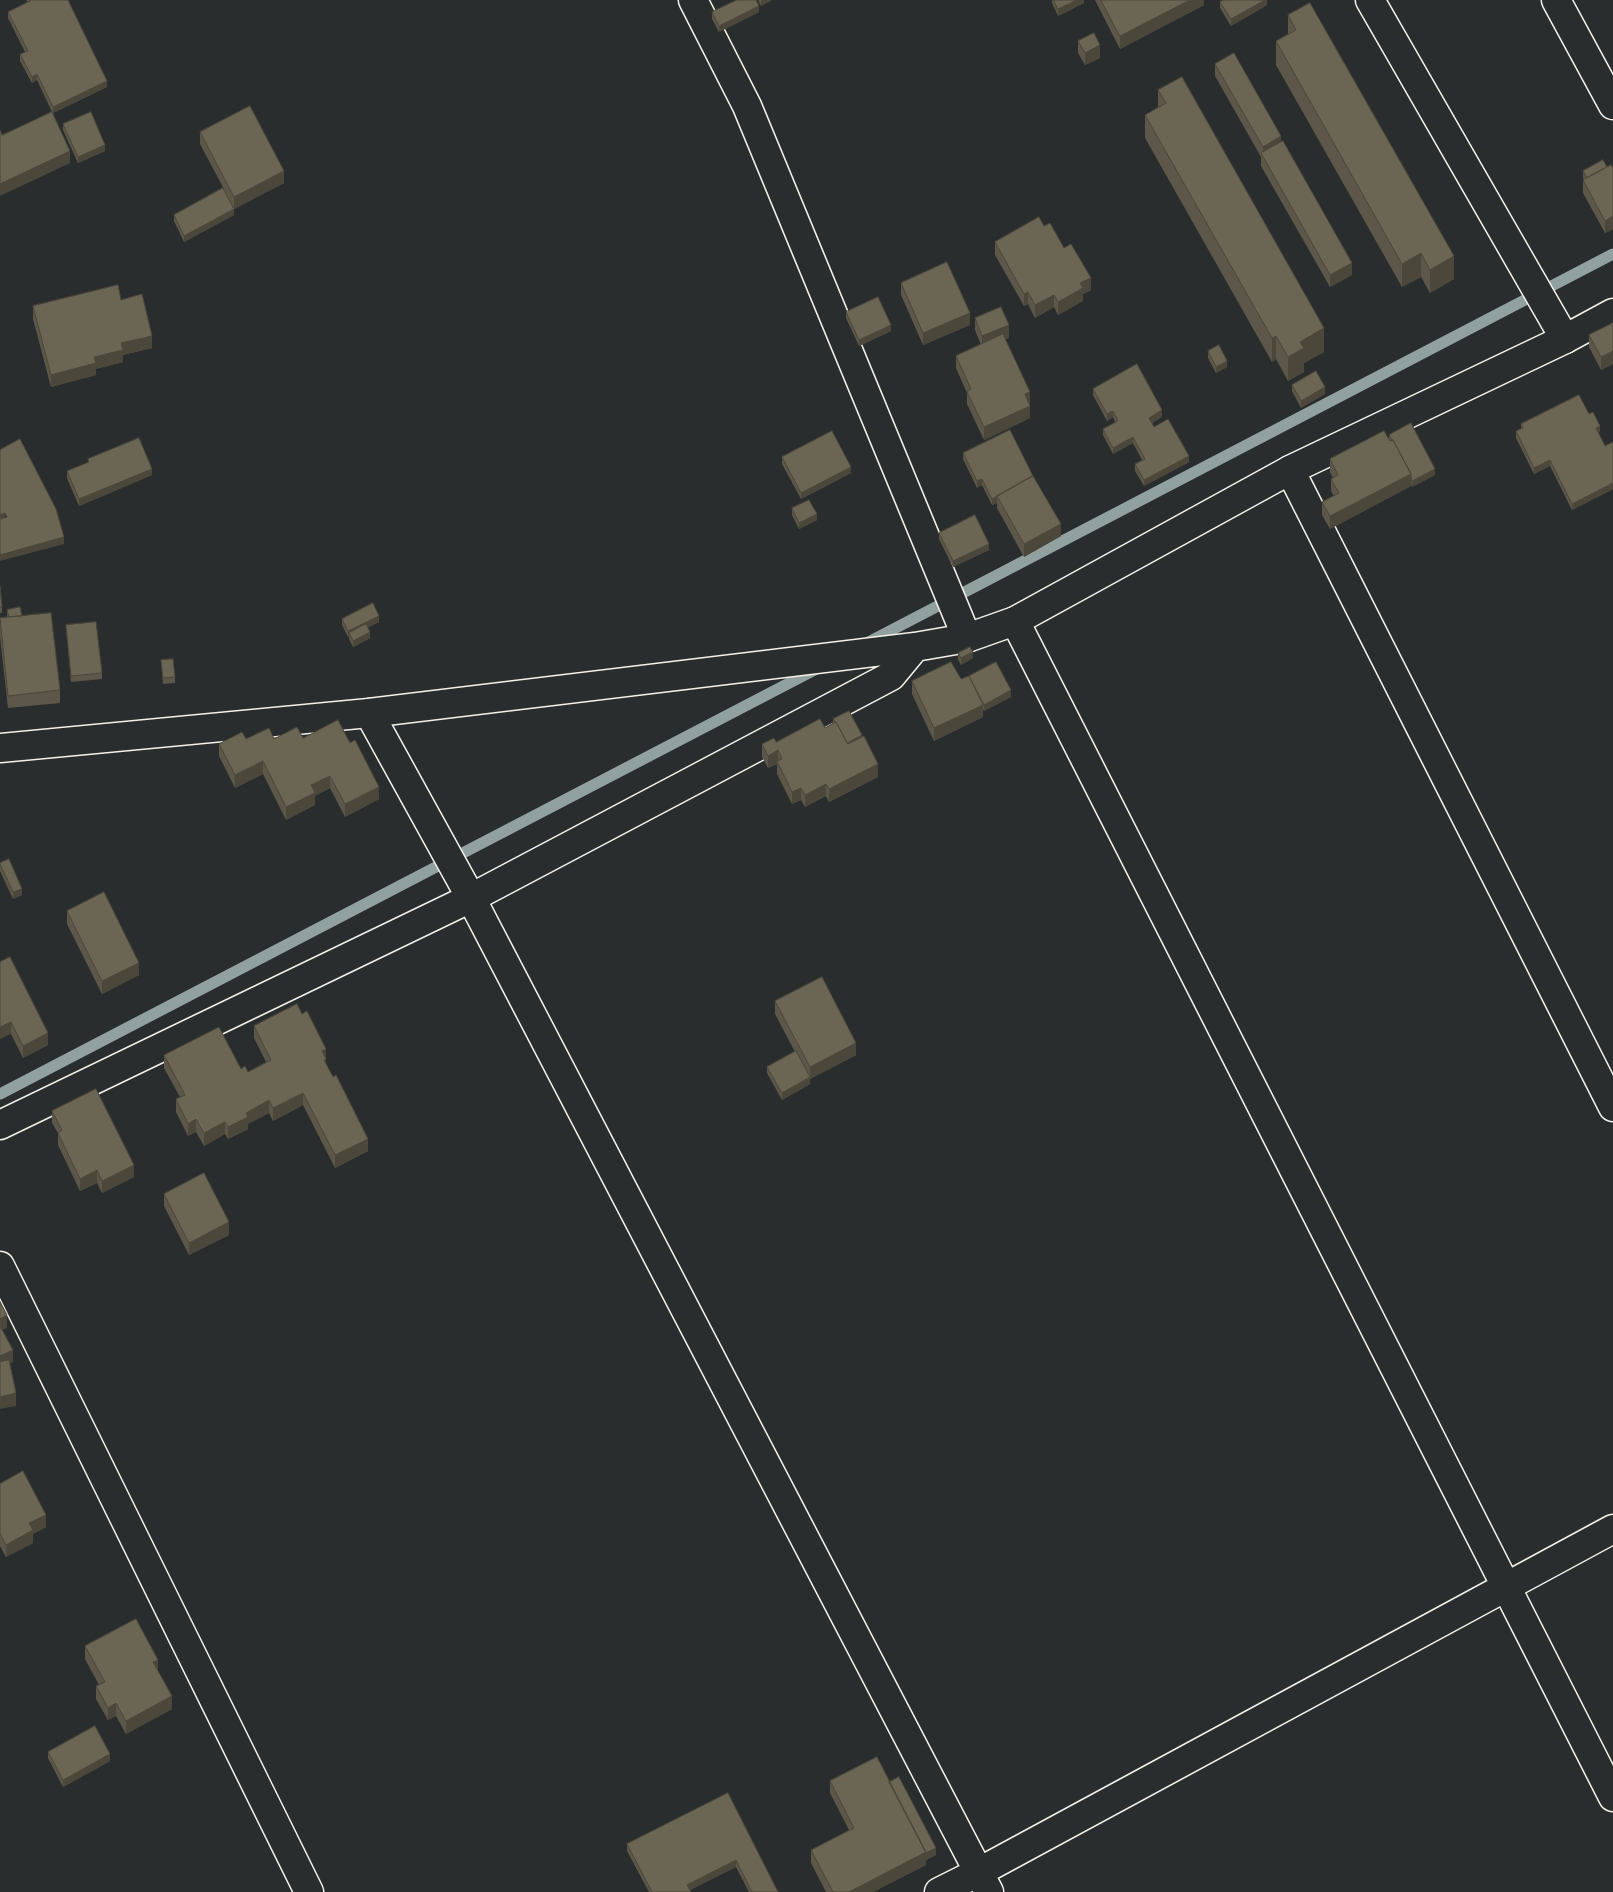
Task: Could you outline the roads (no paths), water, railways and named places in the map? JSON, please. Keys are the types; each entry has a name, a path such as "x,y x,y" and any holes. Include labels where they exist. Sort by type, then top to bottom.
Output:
{"street":[{"path":"693,0 747,106 967,638"},
{"path":"1370,0 1565,339"},
{"path":"1556,0 1613,105"},
{"path":"0,748 369,713 915,647 967,638 1014,621 1290,470 1565,339 1613,313"},
{"path":"1290,470 1613,1107"},
{"path":"1014,621 1613,1797"},
{"path":"0,1124 471,898 891,676 915,647"},
{"path":"369,713 471,898 984,1882"},
{"path":"0,1266 309,1892"},
{"path":"939,1892 984,1882 1506,1587 1613,1530"}],"waterway":[{"path":"863,645 1613,254"},
{"path":"0,1094 820,667"}]}
